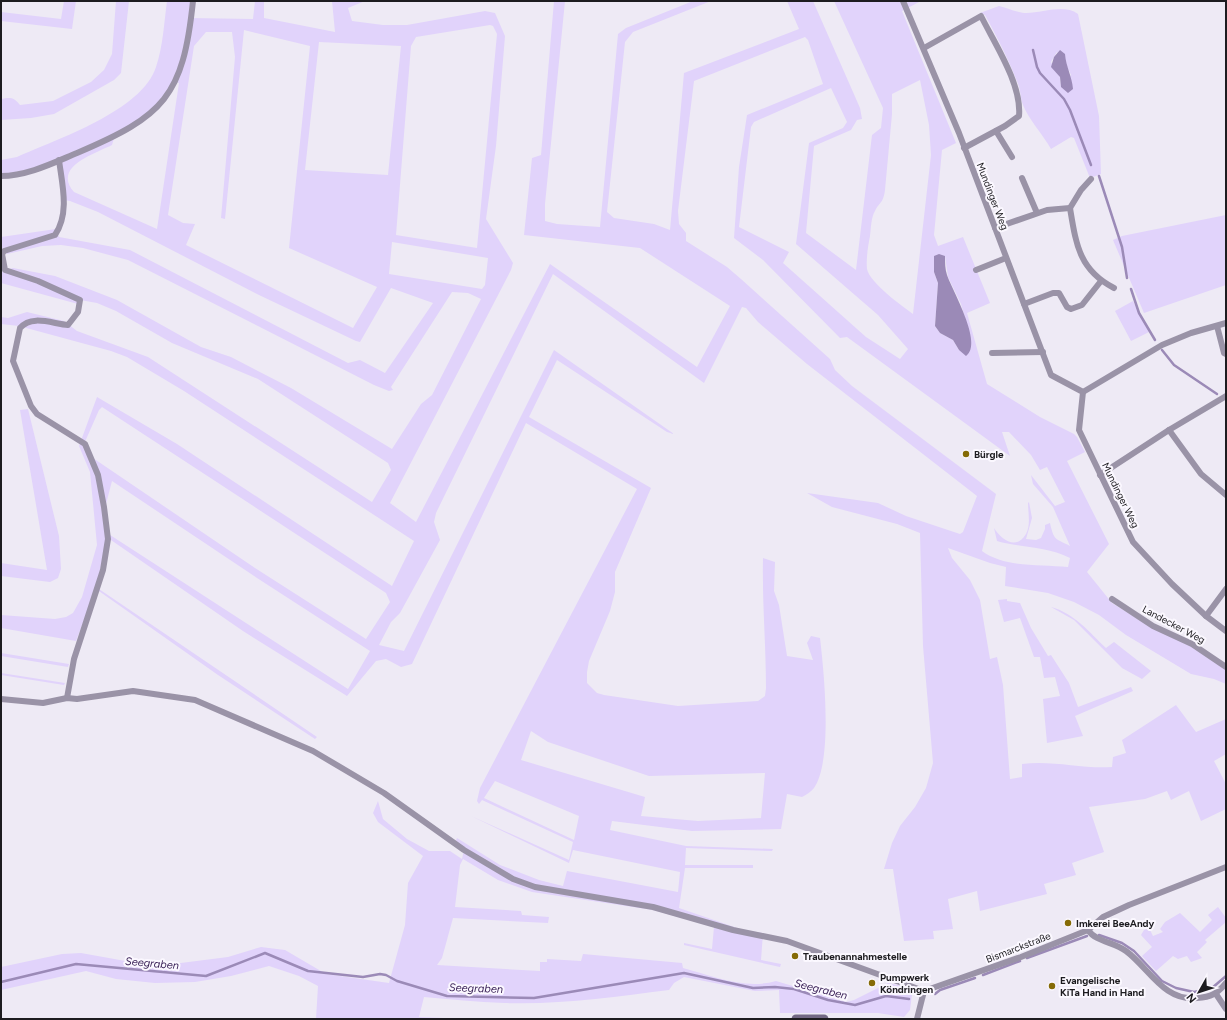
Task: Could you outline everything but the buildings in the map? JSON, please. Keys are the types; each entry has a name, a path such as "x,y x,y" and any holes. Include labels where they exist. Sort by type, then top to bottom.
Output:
{"street":[{"path":"1,176 40,168 59,160 119,134 153,112 166,97 175,83 182,64 193,1"},
{"name":"Mundinger Weg","path":"902,1 924,48 964,148 1051,375 1083,392 1079,430 1133,542 1172,584 1206,616 1226,631"},
{"path":"924,48 981,16 1011,75 1020,106 1019,116 996,131 964,148"},
{"path":"996,131 1012,156"},
{"path":"59,160 64,202 60,228 55,234 4,251 2,254 5,270 38,281 80,300 78,312 68,325 41,321 32,321 23,324 20,328 13,362 31,406 37,414 85,444 98,475 104,507 108,538 103,570 74,659 67,698"},
{"path":"1022,178 1037,213"},
{"path":"1091,179 1081,190 1070,208 1076,246 1090,270 1101,281 1114,288"},
{"path":"994,228 1047,210 1070,208"},
{"path":"976,270 1006,258"},
{"path":"1024,304 1054,293 1059,293 1067,307 1071,309 1082,305 1101,281"},
{"path":"1083,392 1162,345 1191,333 1226,324"},
{"path":"1217,326 1224,353 1226,354"},
{"path":"992,353 1043,352"},
{"path":"1100,475 1169,430 1226,396"},
{"path":"1169,430 1201,474 1226,495"},
{"path":"1206,616 1226,589"},
{"name":"Landecker Weg","path":"1112,599 1153,626 1192,644 1226,667"},
{"path":"1,699 43,703 67,698 77,699 133,691 196,700 313,751 384,792 464,850 513,879 535,887 653,906 734,930 787,941 811,949 924,991 917,1019"},
{"name":"Bismarckstraße","path":"924,991 1021,957 1088,930 1103,917 1226,867"},
{"path":"1088,930 1091,934 1124,950 1152,977 1175,995 1183,999 1208,997 1216,994 1226,983"},
{"path":"1216,994 1226,1009"},
{"path":"796,1019 824,1019"}],"shaded area":[{"path":"64,1 76,1 72,29 1,21 1,12 61,19"},
{"path":"116,1 129,1 121,73 114,80 54,114 31,118 1,120 1,99 12,98 20,105 53,101 91,82 104,70 112,54"},
{"path":"167,1 191,1 189,18 253,19 255,1 264,1 264,18 335,32 332,1 365,1 348,8 352,21 383,25 407,25 485,11 495,13 505,36 496,146 486,219 513,263 511,270 390,503 416,522 550,264 697,367 730,306 640,248 524,235 532,158 541,155 554,1 565,1 545,204 545,221 557,224 600,227 618,34 626,28 693,1 711,1 633,32 625,42 607,212 614,218 654,224 670,230 684,73 799,29 787,1 813,1 860,108 862,119 857,120 851,130 814,146 806,233 856,270 872,135 881,128 883,108 834,1 921,1 902,11 956,143 942,150 934,235 938,246 963,237 990,303 967,313 987,384 1040,417 1074,434 1077,437 1085,452 1067,461 1109,544 1087,572 1112,603 1151,627 1198,649 1226,670 1226,684 1214,679 1191,674 1126,635 1099,615 1074,602 1048,593 1005,586 1006,567 948,548 952,558 970,580 980,600 990,659 997,657 1003,685 1010,779 1022,777 1022,764 1044,763 1090,767 1112,767 1113,757 1126,753 1122,740 1176,705 1196,732 1226,719 1226,754 1214,761 1226,784 1226,809 1201,821 1189,791 1171,800 1167,791 1145,799 1089,807 1104,852 1072,863 1076,875 1044,884 1047,894 980,911 977,891 948,899 953,929 933,931 934,939 904,941 893,869 884,869 892,843 900,826 915,807 926,788 933,763 923,646 920,533 897,524 832,507 807,493 878,503 906,516 960,534 963,532 977,496 807,364 758,322 746,308 742,307 704,383 553,274 436,513 434,522 440,540 400,613 391,622 379,645 404,651 554,350 674,434 667,432 557,360 529,417 651,488 615,572 615,592 610,611 589,661 587,683 597,693 604,695 678,706 758,701 765,696 766,688 763,558 775,562 774,591 779,605 787,656 813,660 807,643 811,636 820,638 826,716 824,758 820,775 811,791 802,797 787,794 781,829 692,831 612,821 610,830 686,846 773,849 772,851 686,848 685,865 753,865 753,868 685,868 679,908 743,930 763,933 761,960 781,964 780,967 684,945 684,943 712,949 714,927 653,910 532,892 498,880 463,859 460,865 455,907 521,911 522,915 549,917 548,923 453,918 442,958 437,965 540,971 540,962 547,962 547,959 581,961 583,954 682,963 683,968 729,981 753,984 776,981 846,1002 854,1000 888,983 898,985 910,991 912,994 910,1010 904,1017 878,1013 780,1013 779,990 755,991 684,977 674,983 669,990 566,1002 504,1003 424,997 419,1017 469,1019 316,1019 318,986 299,976 269,966 231,976 195,982 155,983 116,979 86,971 1,990 1,967 62,954 81,953 142,964 165,965 228,957 261,947 285,950 326,974 389,983 405,925 408,883 423,856 378,822 373,813 378,801 383,819 407,839 429,851 450,851 462,859 464,850 455,843 457,838 500,865 539,880 563,886 567,871 678,892 680,872 573,850 569,863 471,816 569,860 573,842 482,800 479,804 477,801 480,788 637,489 526,423 412,664 401,667 386,659 376,661 347,696 243,631 108,538 96,587 317,737 315,739 218,675 96,589 76,641 1,628 1,615 55,619 66,617 73,613 82,597 97,545 90,472 79,446 97,397 177,444 392,586 414,541 184,391 127,357 111,351 19,326 1,324 1,317 8,318 27,312 64,321 77,331 148,357 372,502 391,470 388,463 258,379 172,343 116,311 97,303 80,300 78,304 1,283 1,273 5,270 13,268 55,276 117,300 201,347 231,357 291,388 392,449 421,404 432,395 481,299 468,293 452,292 391,387 393,390 389,391 374,385 128,260 83,248 61,245 42,246 7,254 1,249 1,237 56,229 59,237 130,250 348,363 360,360 385,373 433,303 391,288 360,342 356,341 259,295 98,212 64,200 59,159 40,167 1,175 1,160 17,157 96,122 134,97 148,83 156,67 162,43","holes":["490,25 493,26 497,34 477,248 396,235 411,46 416,37","244,30 310,46 289,248 377,287 353,328 186,245 195,224 183,223 168,215 194,46 206,32 232,32 235,57 221,218 225,219","805,37 808,40 823,84 747,115 739,167 734,238 763,260 840,338 847,337 1010,456 1002,432 1009,432 1031,455 1040,470 1047,467 1065,502 1055,506 1031,475 1033,484 1053,507 1070,546 1058,540 1054,536 1050,523 1045,525 1041,538 1036,540 1026,539 1032,518 1029,502 1028,530 1018,542 1009,542 994,528 997,541 1043,549 1061,554 1070,558 1068,567 1012,563 1001,560 982,551 996,494 852,386 835,370 830,359 741,279 727,267 686,241 686,233 679,224 678,211 694,81","319,42 401,46 388,175 305,170","920,80 929,125 931,155 913,314 880,287 869,275 867,269 867,252 872,220 875,211 882,200 885,190 892,114 892,94","175,82 179,83 157,229 74,192 69,183 68,175 78,162 112,145 115,135 152,111","831,88 847,122 843,128 809,143 796,244 878,315 908,349 900,359 866,337 783,263 789,252 739,227 751,127 754,122","392,242 488,258 485,285 482,289 389,274","934,256 945,256 948,277 961,304 968,329 959,350 953,340 940,333 935,326 938,283 934,272","102,407 386,593 390,602 366,639 255,568 90,456 84,444 99,410","112,481 257,578 370,651 348,689 107,533 106,504","531,731 548,742 649,776 765,773 761,818 698,821 641,816 645,797 521,760","495,781 579,816 574,840 484,798"]},
{"path":"999,6 1024,13 1066,9 1078,14 1099,116 1101,174 1090,178 1074,138 1071,137 1051,149 1025,110 1019,87 1007,57 985,15 980,13","holes":["1057,52 1065,62 1071,75 1061,87 1060,77 1051,62"]},
{"path":"1060,50 1065,54 1073,89 1068,93 1061,87 1060,77 1051,67 1054,57"},
{"path":"1226,215 1226,285 1144,313 1113,240 1122,236"},
{"path":"939,254 945,256 945,268 947,275 969,329 971,350 966,356 959,350 953,340 940,333 935,326 938,283 934,272 934,256"},
{"path":"1133,301 1149,332 1131,341 1115,311"},
{"path":"28,409 59,536 61,569 58,578 50,582 1,576 1,563 47,570 20,410"},
{"path":"1007,599 1007,601 1020,603 1031,628 1048,656 1051,655 1069,683 1078,707 1131,687 1133,691 1075,716 1083,736 1047,743 1043,699 1060,696 1055,677 1044,678 1040,657 1034,657 1020,618 1004,622 998,600"},
{"path":"1051,607 1074,618 1106,648 1114,642 1151,671 1142,679 1122,668 1074,620"},
{"path":"1,653 69,664 68,667 1,656"},
{"path":"1,673 65,683 64,685 1,675"},
{"path":"1218,907 1226,918 1226,922 1205,940 1207,942 1197,952 1202,958 1191,962 1187,956 1178,959 1173,956 1156,971 1142,956 1152,947 1141,935 1144,930 1149,928 1153,936 1163,932 1160,929 1165,922 1180,913 1200,932 1212,920 1208,915"}],"waterway":[{"path":"1033,50 1040,73 1064,99 1070,110 1091,165"},
{"path":"1099,176 1122,247 1127,278"},
{"path":"1131,289 1139,313 1155,340"},
{"path":"1162,350 1174,365 1217,394"},
{"name":"Seegraben","path":"1099,935 1122,943 1134,951 1162,981 1176,988 1194,992 1212,988 1226,976"},
{"name":"Seegraben","path":"1027,958 1087,936"},
{"name":"Seegraben","path":"1,982 76,964 206,976 265,953 308,971 363,977 380,974 386,975 397,981 447,996 534,998 684,973 753,988 775,987 794,989 828,1000 855,1005 886,996 909,999"},
{"name":"Seegraben","path":"983,975 1020,961"},
{"name":"Seegraben","path":"935,994 940,990 975,978"}],"place":[{"name":"Bürgle","path":"966,454"},
{"name":"Imkerei BeeAndy","path":"1068,923"},
{"name":"Traubenannahmestelle","path":"795,956"},
{"name":"Pumpwerk Köndringen","path":"872,983"},
{"name":"Evangelische KiTa Hand in Hand","path":"1052,986"}]}
